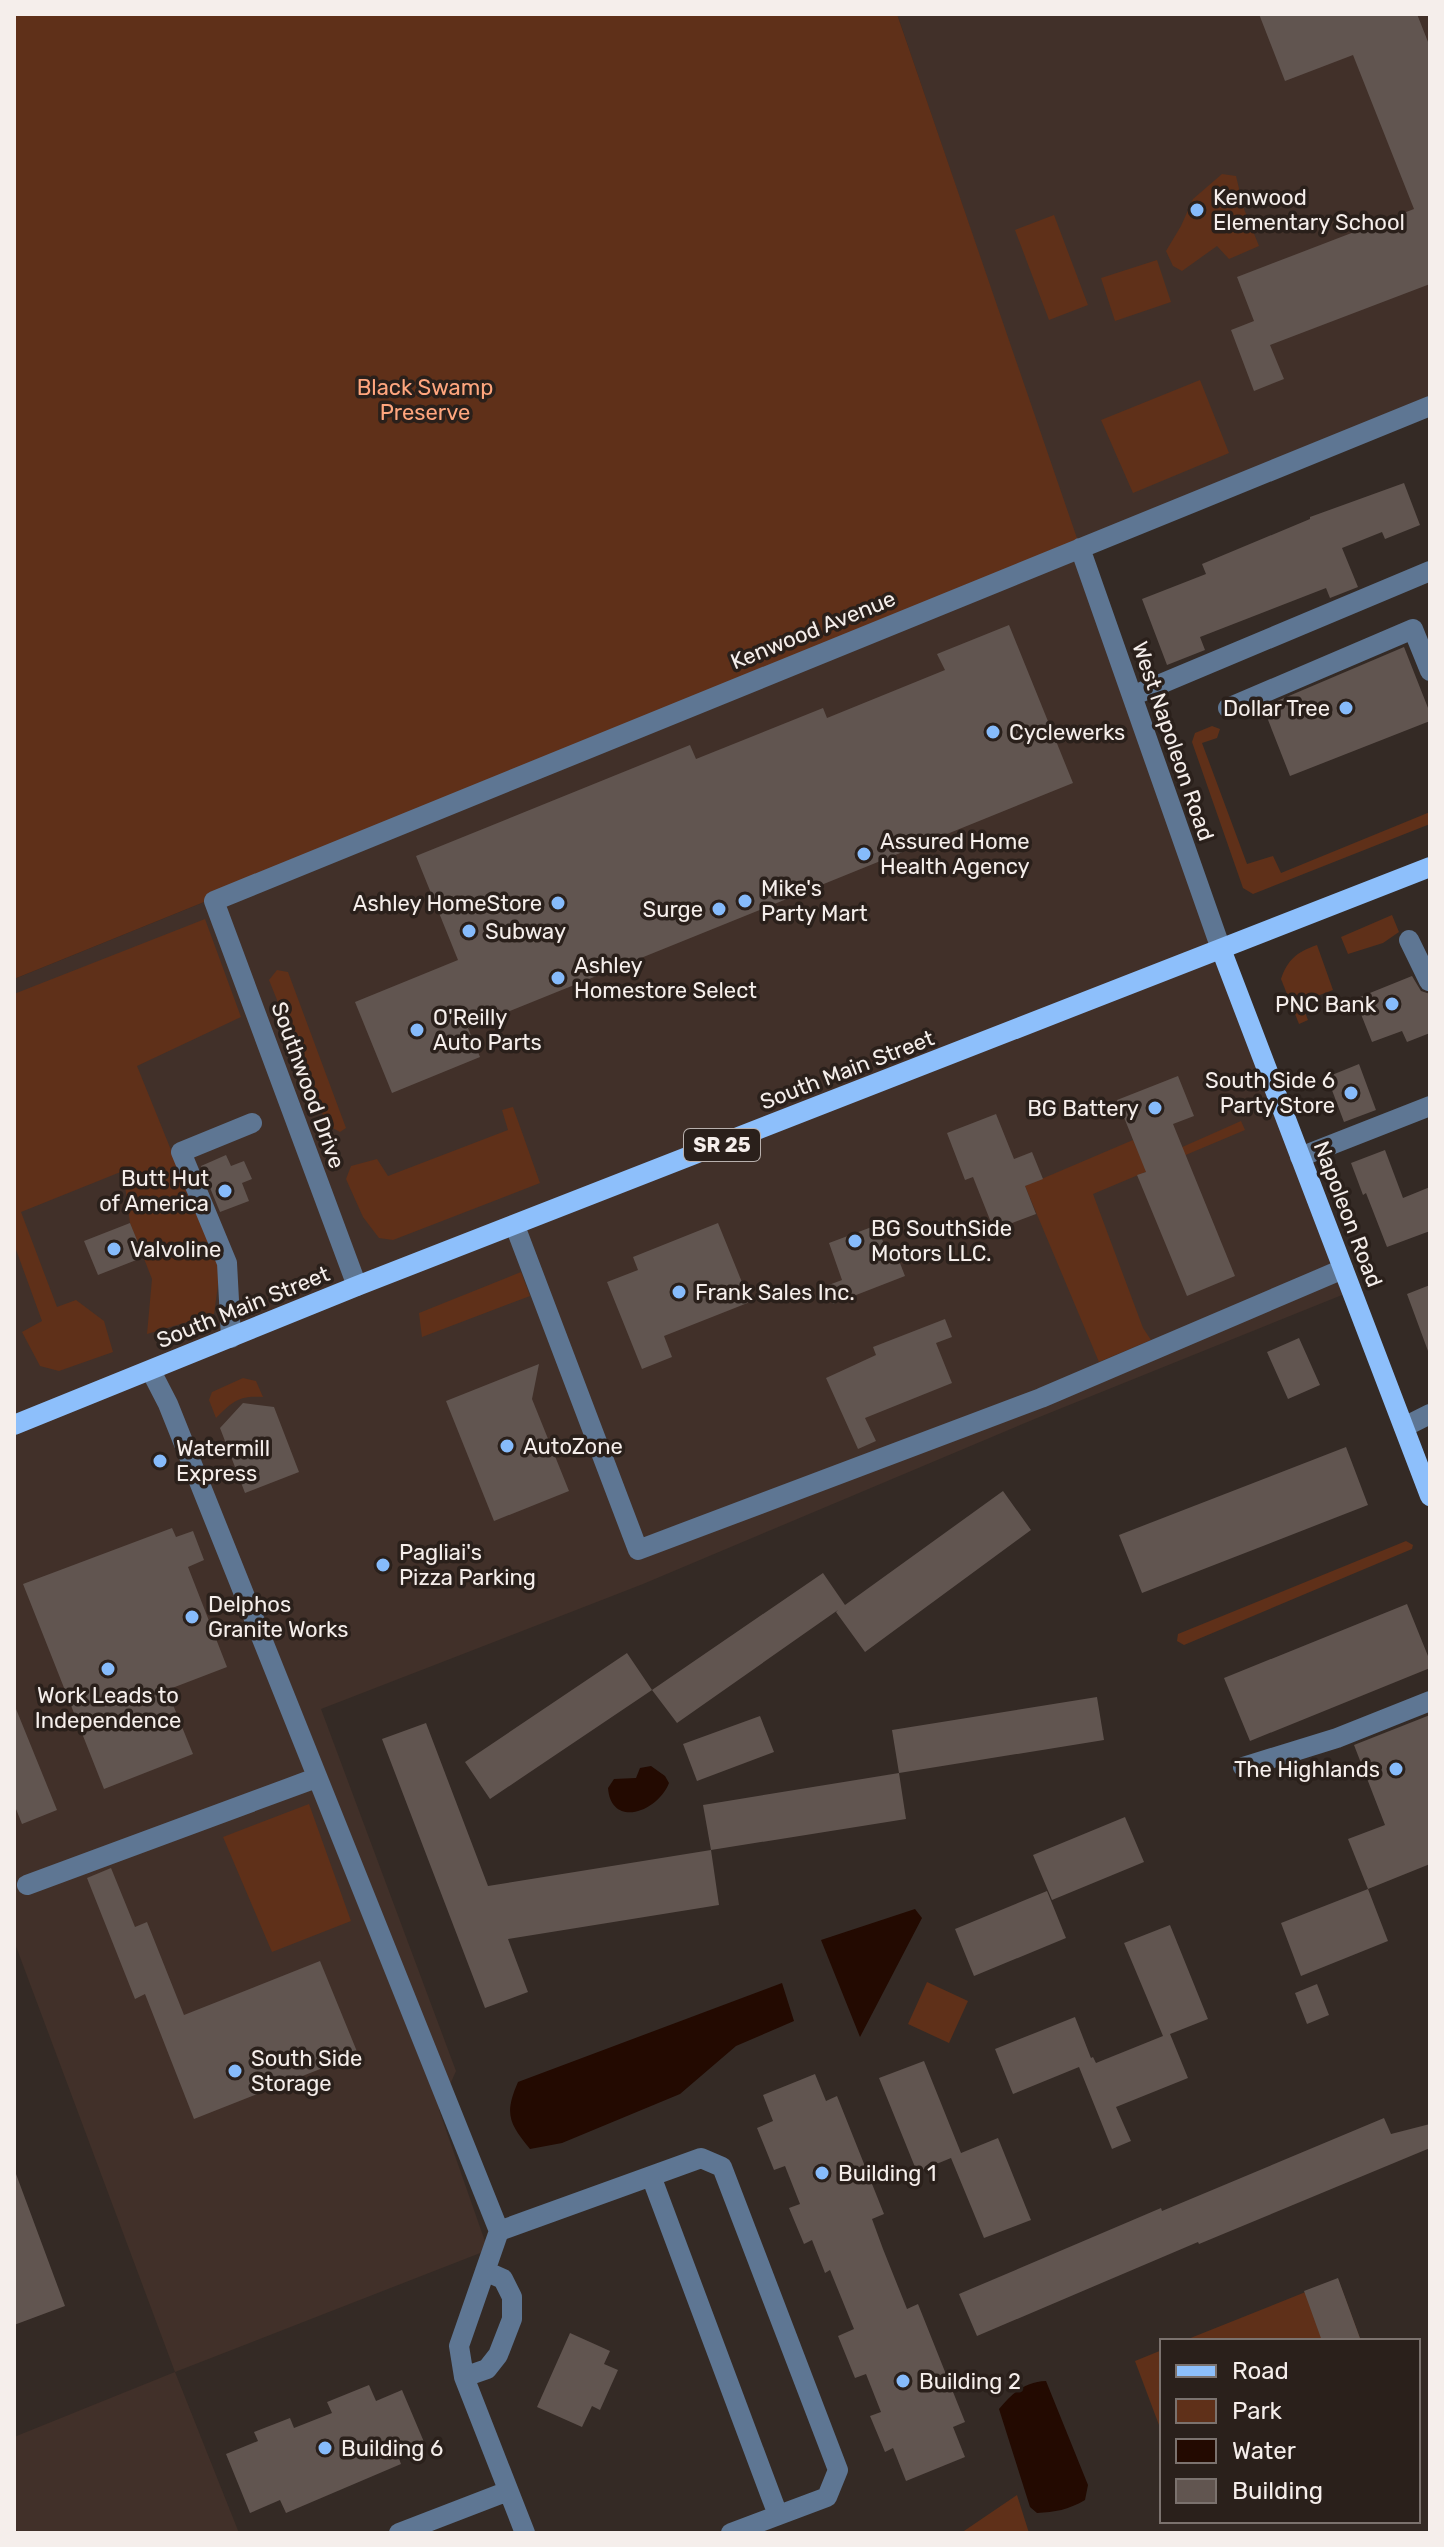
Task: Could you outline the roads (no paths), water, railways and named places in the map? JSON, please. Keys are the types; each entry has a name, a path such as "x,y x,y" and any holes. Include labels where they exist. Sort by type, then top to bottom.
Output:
{"main road":[{"name":"South Main Street","path":"14,1425 357,1286 1430,867"},
{"name":"Napoleon Road","path":"1221,949 1430,1496"}],"street":[{"name":"Kenwood Avenue","path":"214,901 1430,406"},
{"name":"West Napoleon Road","path":"1080,548 1221,949"},
{"path":"1132,696 1430,571"},
{"path":"1228,708 1413,629 1430,671"},
{"name":"Southwood Drive","path":"214,901 357,1286"},
{"path":"1409,940 1429,981"},
{"path":"1300,1157 1430,1106"},
{"path":"231,1338 227,1263 181,1152 252,1123"},
{"path":"515,1226 638,1550 1041,1398 1343,1269"},
{"path":"151,1371 168,1404 499,2231 459,2346 464,2377 525,2533"},
{"path":"1404,1427 1430,1414"},
{"path":"1243,1767 1337,1738 1430,1701"},
{"path":"27,1885 316,1778"},
{"path":"499,2231 701,2158 722,2167 838,2470 827,2497 731,2533"},
{"path":"651,2176 778,2515"},
{"path":"464,2377 487,2369 498,2355 512,2319 512,2297 503,2279 485,2271"},
{"path":"399,2533 508,2491"}],"water":[{"path":"651,1766 669,1783 663,1793 655,1802 635,1812 617,1808 608,1788 614,1779 636,1778 640,1768"},
{"path":"915,1909 922,1918 860,2037 821,1940"},
{"path":"782,1983 794,2021 736,2046 680,2094 562,2143 530,2149 513,2125 510,2110 518,2082"},
{"path":"1046,2381 1088,2485 1085,2500 1061,2510 1037,2513 1030,2507 999,2409 1020,2389"}],"place":[{"name":"Kenwood Elementary School","path":"1197,210"},
{"name":"Dollar Tree","path":"1346,708"},
{"name":"Cyclewerks","path":"993,732"},
{"name":"Assured Home Health Agency","path":"864,854"},
{"name":"Mike's Party Mart","path":"745,901"},
{"name":"Ashley HomeStore","path":"558,903"},
{"name":"Surge","path":"719,909"},
{"name":"Subway","path":"469,931"},
{"name":"Ashley Homestore Select","path":"558,978"},
{"name":"PNC Bank","path":"1392,1004"},
{"name":"O'Reilly Auto Parts","path":"417,1030"},
{"name":"South Side 6 Party Store","path":"1351,1093"},
{"name":"BG Battery","path":"1155,1108"},
{"name":"Butt Hut of America","path":"225,1191"},
{"name":"BG SouthSide Motors LLC.","path":"855,1241"},
{"name":"Valvoline","path":"114,1249"},
{"name":"Frank Sales Inc.","path":"679,1292"},
{"name":"AutoZone","path":"507,1446"},
{"name":"Watermill Express","path":"160,1461"},
{"name":"Pagliai's Pizza Parking","path":"383,1565"},
{"name":"Delphos Granite Works","path":"192,1617"},
{"name":"Work Leads to Independence","path":"108,1669"},
{"name":"The Highlands","path":"1396,1769"},
{"name":"South Side Storage","path":"235,2071"},
{"name":"Building 1","path":"822,2173"},
{"name":"Building 2","path":"903,2381"},
{"name":"Building 6","path":"325,2448"}],"park label":[{"name":"Black Swamp Preserve","path":"425,400"}]}
